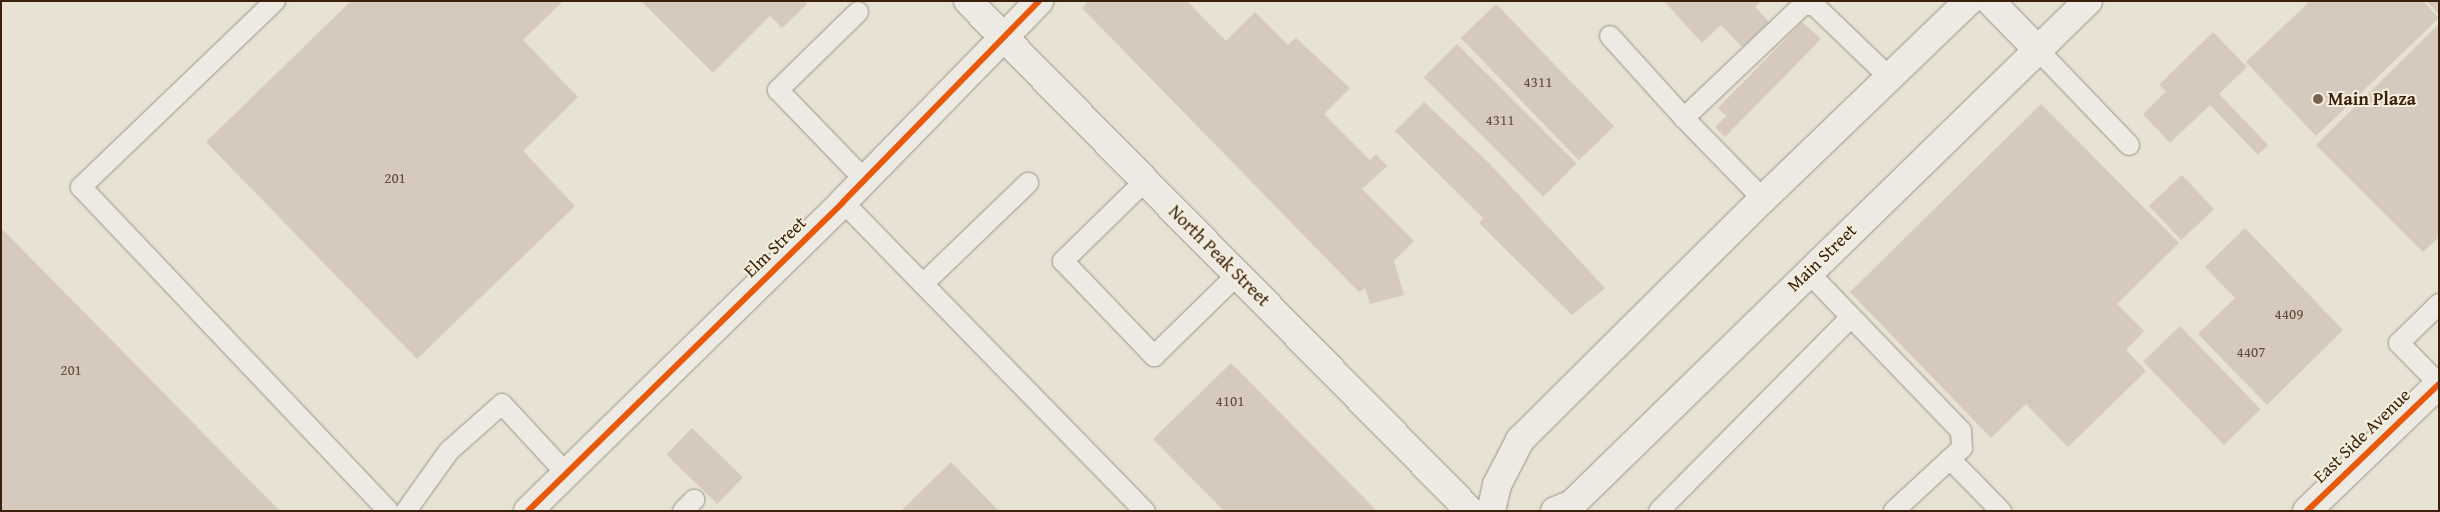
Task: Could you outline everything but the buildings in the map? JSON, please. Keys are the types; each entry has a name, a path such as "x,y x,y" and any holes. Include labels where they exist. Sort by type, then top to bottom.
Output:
{"main road":[{"name":"North Peak Street","path":"968,1 1470,511"},
{"name":"Elm Street","path":"528,511 843,202 1039,1"},
{"path":"1491,511 1497,485 1520,440 1762,199 1969,1"},
{"path":"1990,1 2037,49"},
{"name":"Main Street","path":"1555,511 1571,505 2088,1"},
{"name":"East Side Avenue","path":"2307,511 2439,384"}],"lane":[{"path":"275,1 81,188 389,511"},
{"path":"1684,118 1803,5 1814,5 1890,78"},
{"path":"858,12 778,90 864,179"},
{"path":"1610,36 1684,118 1762,199"},
{"path":"2037,49 2129,145"},
{"path":"1145,181 1063,260 1154,356 1238,275"},
{"path":"923,284 1028,183"},
{"path":"843,202 1145,511"},
{"path":"1808,272 1961,431 1962,448 1894,511"},
{"path":"2439,304 2399,344 2439,384"},
{"path":"1659,511 1852,317"},
{"path":"406,511 449,451 502,404 566,473"},
{"path":"1950,459 2001,511"}],"cycle path":[{"path":"528,511 843,202 1039,1"},
{"path":"2307,511 2439,384"}],"place":[{"name":"Main Plaza","path":"2318,99"}]}
